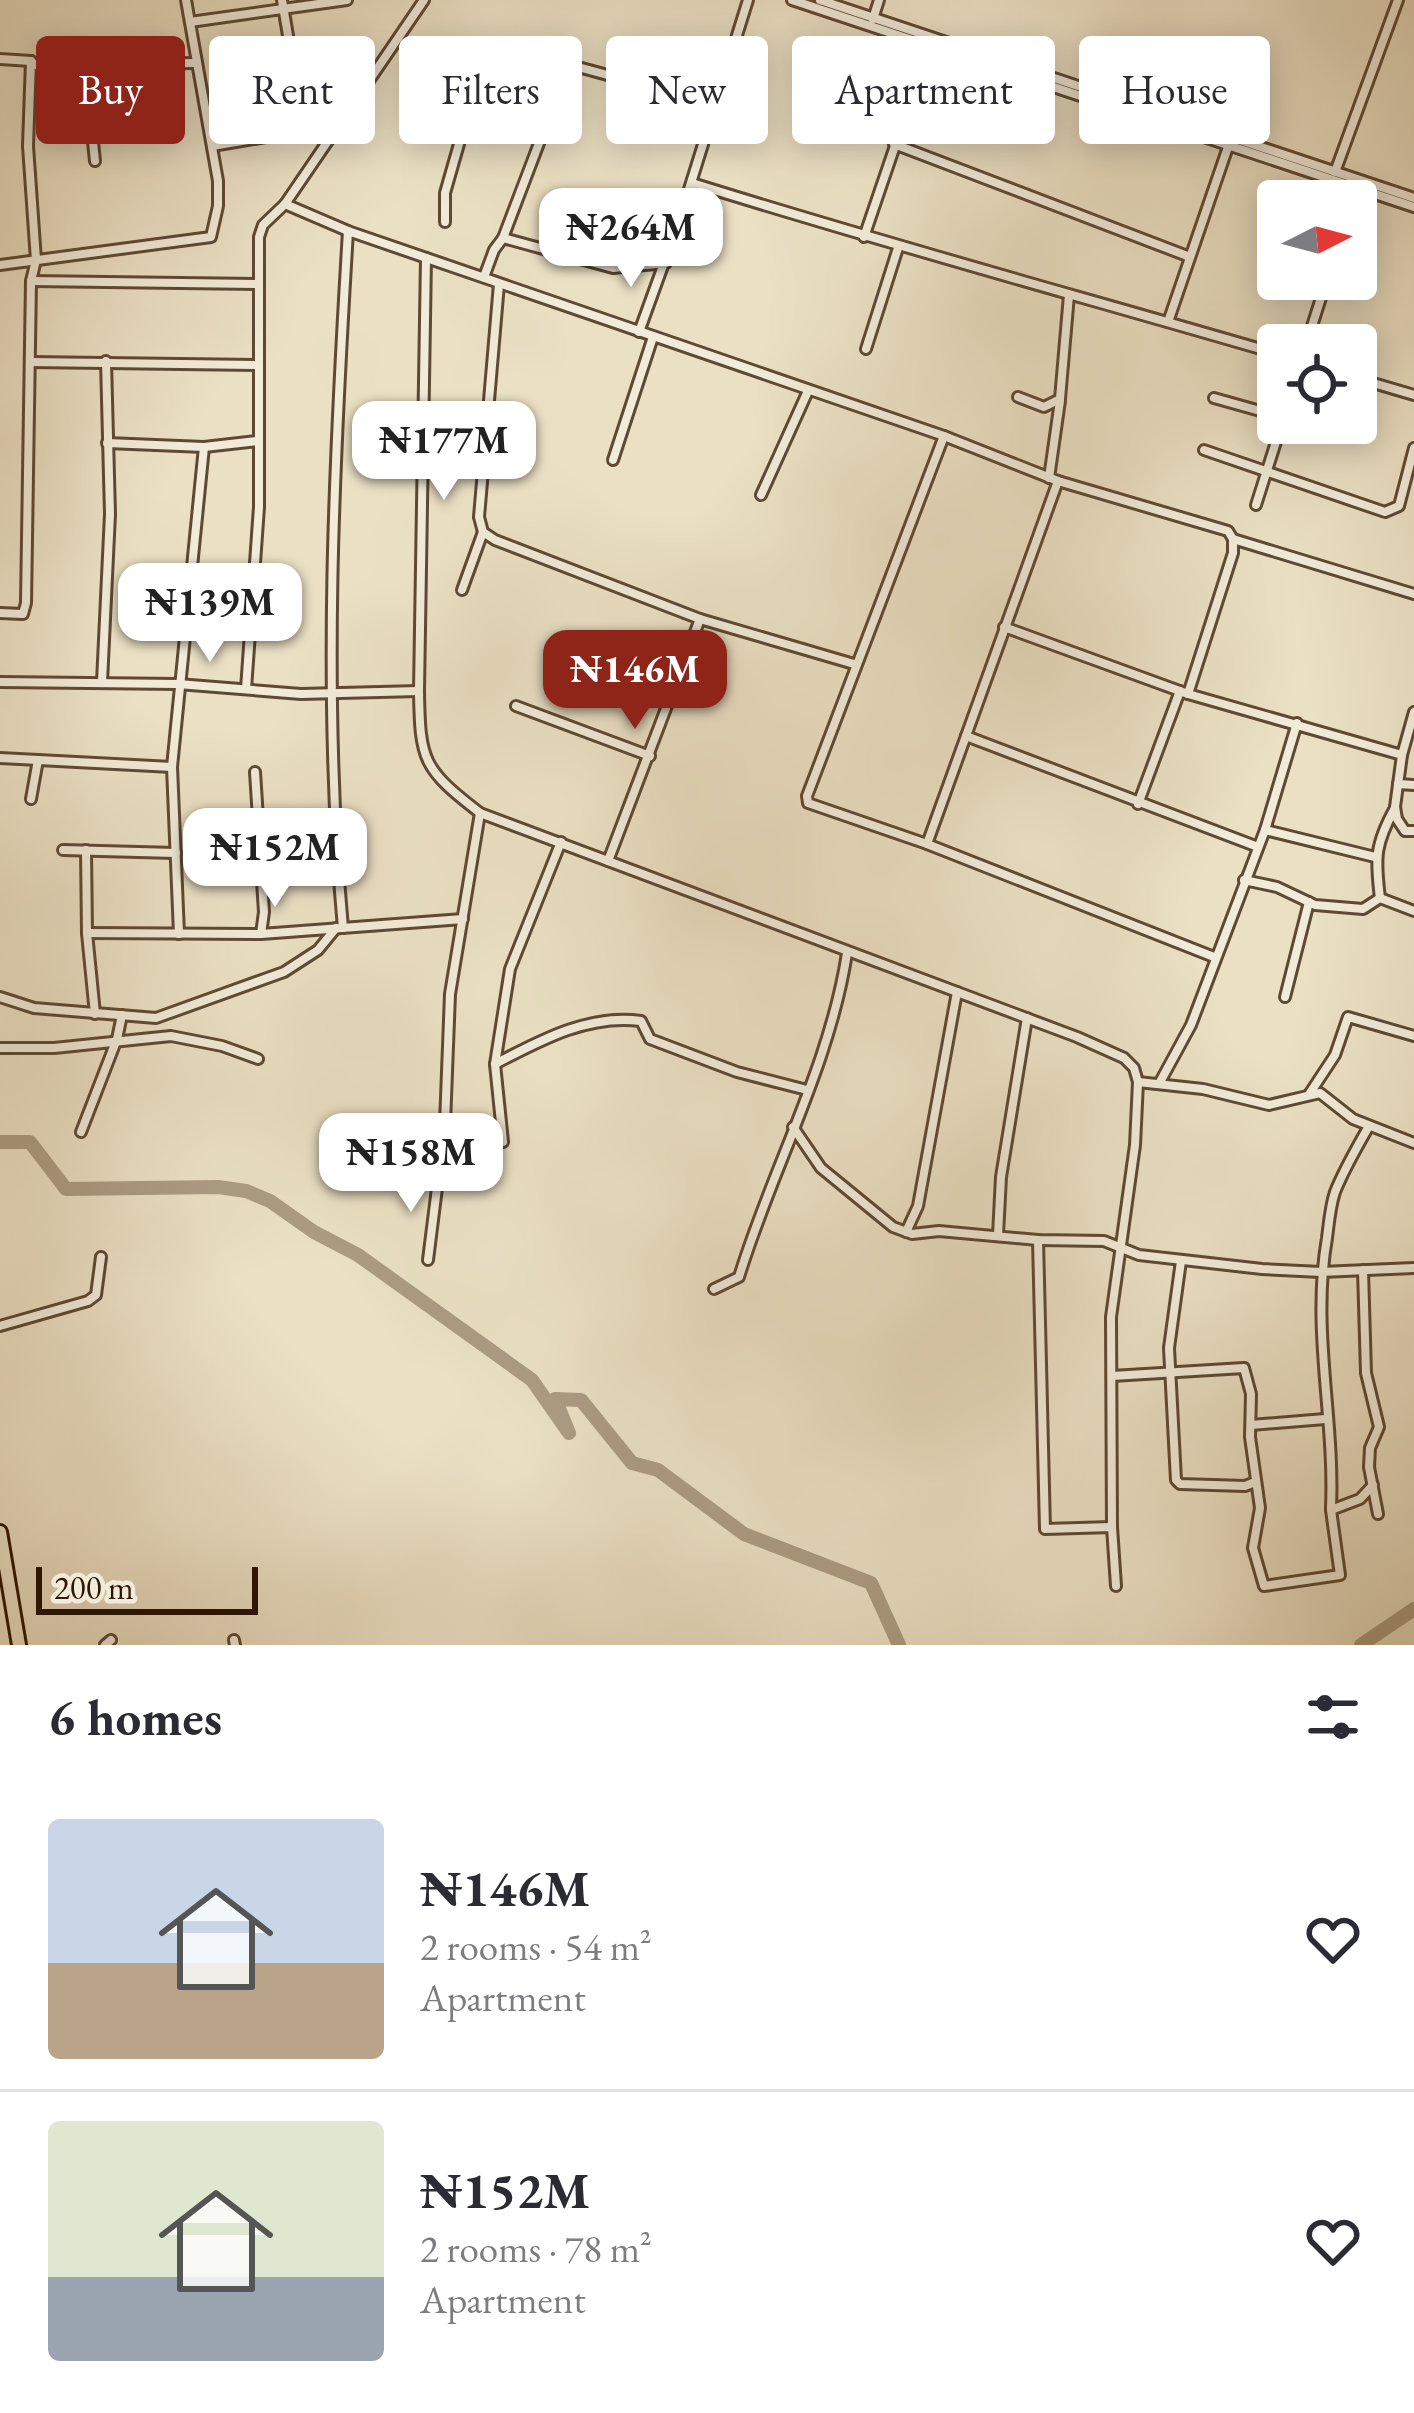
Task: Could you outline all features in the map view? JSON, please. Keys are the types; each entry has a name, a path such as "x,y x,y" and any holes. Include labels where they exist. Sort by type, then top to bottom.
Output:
{"main road":[{"path":"0,1532 3,1572 19,1645"}],"street":[{"path":"0,265 211,237 218,206 212,146 187,0"},
{"path":"190,22 282,4 347,0"},
{"path":"375,72 424,0"},
{"path":"736,36 748,0"},
{"path":"792,0 1079,90"},
{"path":"820,0 905,36"},
{"path":"872,22 879,0"},
{"path":"1335,172 1398,0"},
{"path":"282,4 288,36"},
{"path":"0,59 36,65"},
{"path":"0,613 22,614 26,603 31,281 36,260 28,146 32,61"},
{"path":"185,63 197,63"},
{"path":"93,144 95,161"},
{"path":"212,146 224,144"},
{"path":"246,689 259,508 259,237 263,225 285,204 326,144"},
{"path":"445,222 446,193 459,144"},
{"path":"484,277 539,144"},
{"path":"639,332 703,144"},
{"path":"864,237 894,144 1190,257"},
{"path":"1168,322 1228,144 1333,180"},
{"path":"1247,144 1414,202"},
{"path":"692,183 898,248 1257,348"},
{"path":"1377,193 1414,202"},
{"path":"285,204 348,231 944,436 1053,480 1228,531 1233,553 1184,693 1138,804"},
{"path":"0,997 34,1008 161,1017 284,972 318,950 339,928 333,690 339,364 348,231"},
{"path":"503,238 613,268 664,263"},
{"path":"866,349 898,248"},
{"path":"426,258 420,741 428,766 441,782 480,813 1028,1018 1124,1058 1134,1068 1138,1082 1135,1145 1112,1317 1116,1586"},
{"path":"31,281 259,284"},
{"path":"500,284 478,517 483,532 700,619 854,664"},
{"path":"927,844 1053,480 1070,295"},
{"path":"613,460 653,337"},
{"path":"102,682 110,514 106,361"},
{"path":"30,362 256,364"},
{"path":"1377,384 1414,395"},
{"path":"761,495 808,391"},
{"path":"1018,397 1044,407 1060,399"},
{"path":"1214,398 1257,412"},
{"path":"944,436 854,664 806,796 808,803 927,844 1214,957"},
{"path":"107,443 204,447 257,441"},
{"path":"1256,505 1274,444"},
{"path":"179,934 172,767 204,447"},
{"path":"1204,450 1385,512 1399,506 1414,448"},
{"path":"462,590 483,532"},
{"path":"1233,539 1414,594"},
{"path":"608,860 700,619"},
{"path":"1003,627 1184,693 1402,755"},
{"path":"0,682 178,684 301,694 419,691"},
{"path":"516,706 650,756"},
{"path":"1380,898 1375,857 1381,832 1395,807 1414,712"},
{"path":"1160,1082 1191,1025 1265,830 1297,723"},
{"path":"966,736 1258,848"},
{"path":"0,758 172,767"},
{"path":"31,799 38,760"},
{"path":"255,772 264,912 261,934"},
{"path":"1398,784 1414,785"},
{"path":"1395,807 1401,826 1414,831"},
{"path":"428,1259 446,1124 450,994 480,813"},
{"path":"1265,830 1375,857"},
{"path":"503,1142 495,1064 510,968 561,842"},
{"path":"63,850 176,853"},
{"path":"86,850 95,1014"},
{"path":"1244,880 1276,887 1309,902 1363,909 1380,898"},
{"path":"1380,898 1414,911"},
{"path":"1285,997 1309,902"},
{"path":"87,933 261,934 463,919"},
{"path":"714,1289 739,1277 839,1005 847,952"},
{"path":"906,1232 918,1206 957,992"},
{"path":"82,1132 122,1015"},
{"path":"1310,1093 1335,1055 1348,1017 1414,1036"},
{"path":"495,1064 546,1037 614,1018 641,1021 650,1039 737,1072 807,1090"},
{"path":"998,1235 1001,1177 1028,1018"},
{"path":"0,1048 54,1048 171,1036 258,1059"},
{"path":"1138,1082 1160,1082 1269,1105 1310,1093 1329,1098 1353,1119 1414,1143"},
{"path":"1112,1376 1244,1368 1251,1394 1260,1508 1252,1548 1264,1586 1340,1575 1329,1516 1333,1460 1319,1334 1321,1272 1334,1196 1369,1126"},
{"path":"793,1127 821,1168 893,1227 906,1232 1103,1241 1139,1255 1181,1261 1321,1272 1414,1268"},
{"path":"1038,1240 1045,1529 1112,1527"},
{"path":"0,1326 88,1301 96,1295 101,1257"},
{"path":"1181,1261 1169,1372 1174,1468 1180,1484 1245,1486 1255,1482"},
{"path":"1364,1270 1366,1373 1379,1427 1370,1448 1378,1514"},
{"path":"1251,1425 1325,1419"},
{"path":"1331,1510 1360,1499 1372,1485"}],"waterway":[{"path":"0,1142 30,1142 66,1189 218,1187 270,1201 358,1255 532,1380 569,1433 555,1399 581,1400 632,1463 658,1470 744,1534 871,1583 899,1645"},
{"path":"1361,1645 1414,1609"}]}
